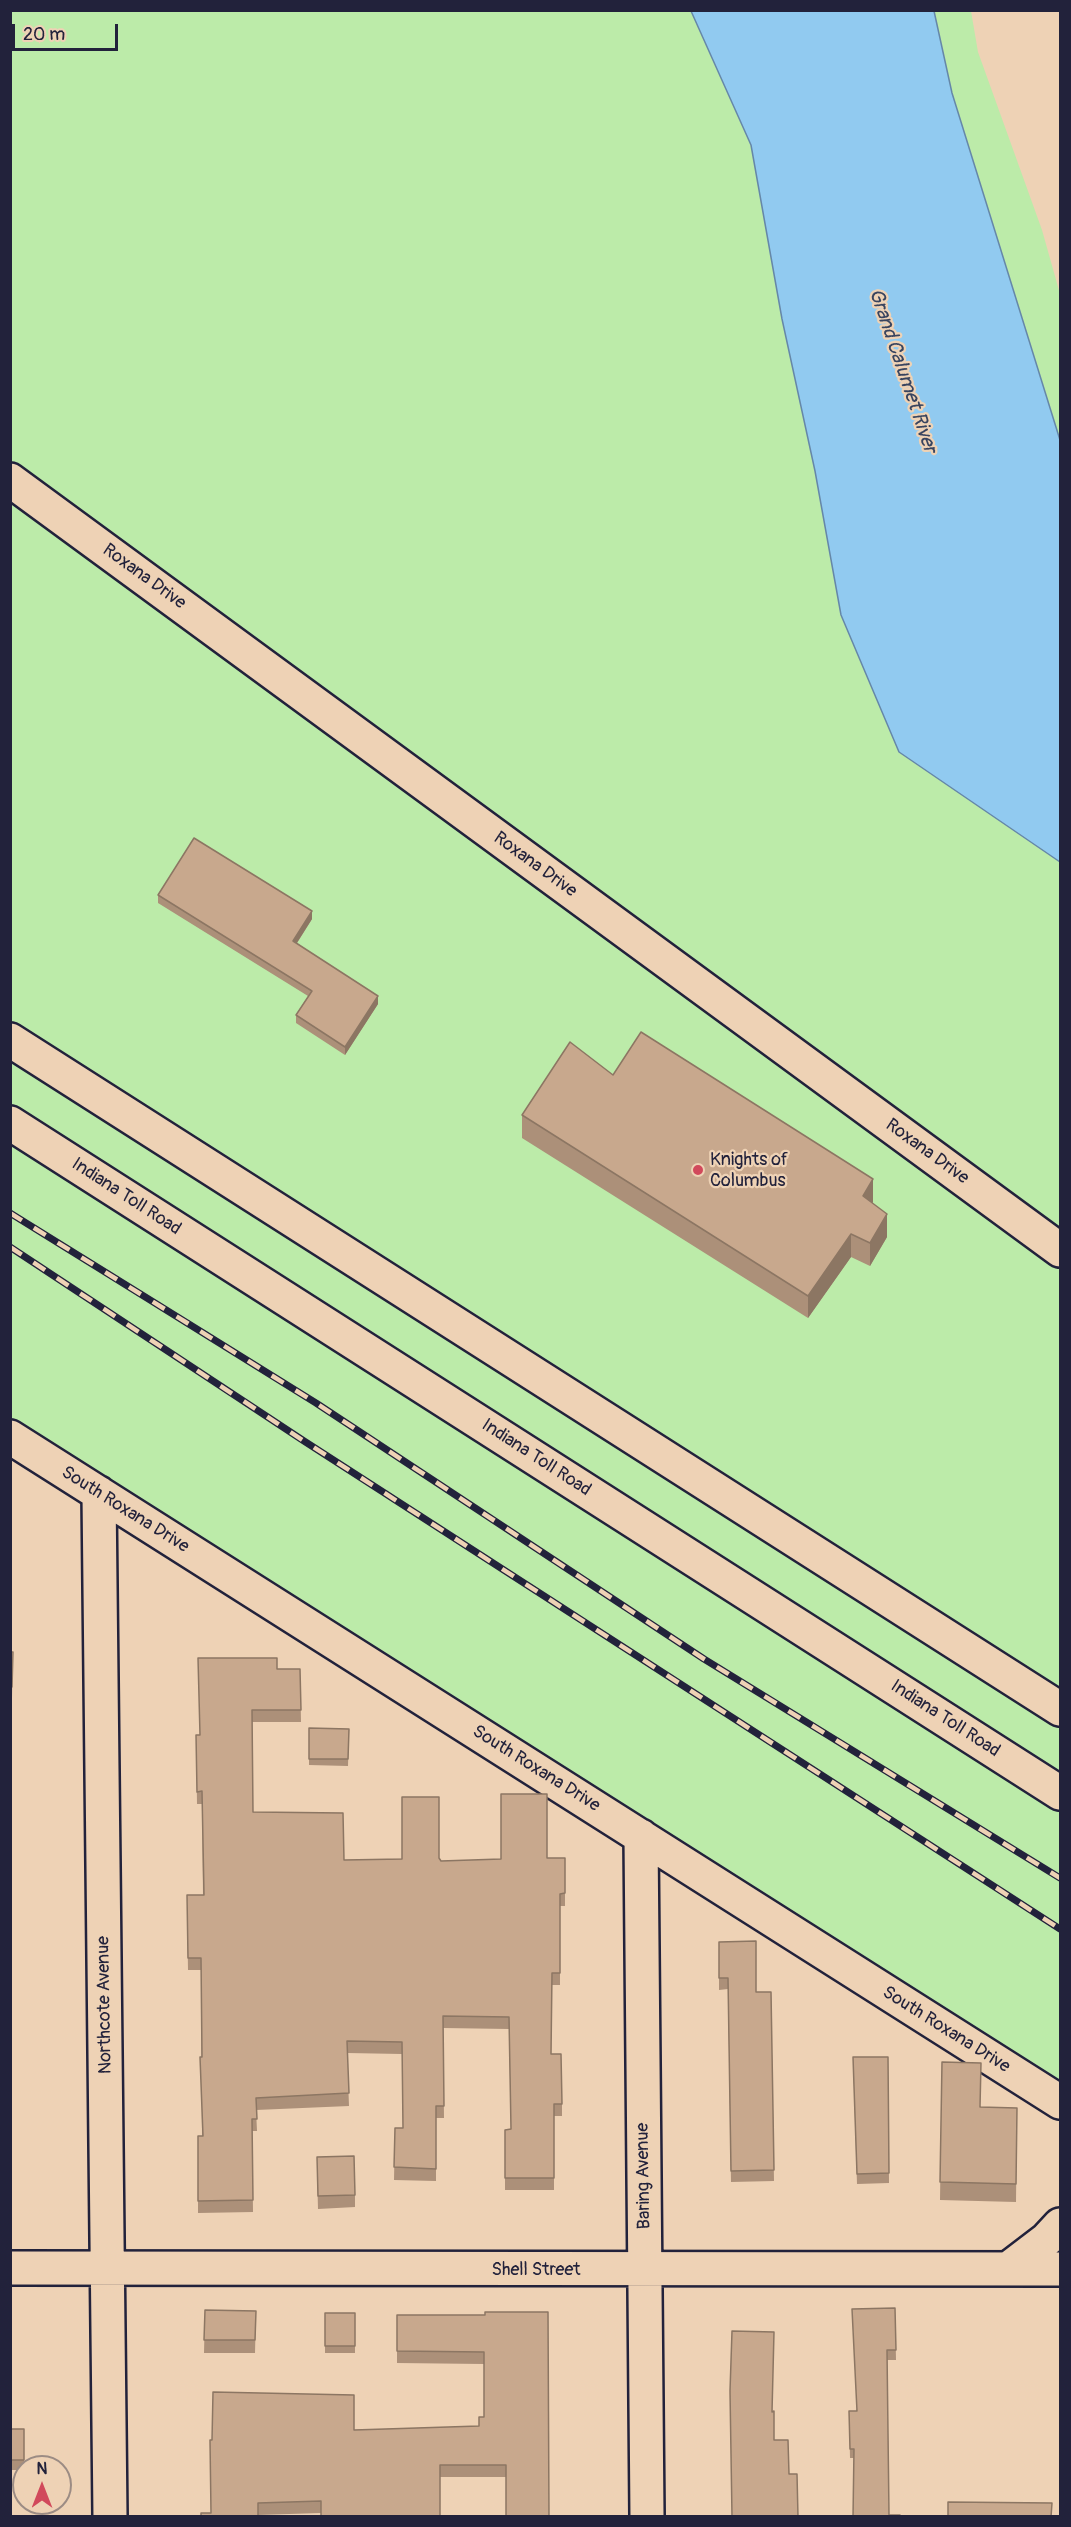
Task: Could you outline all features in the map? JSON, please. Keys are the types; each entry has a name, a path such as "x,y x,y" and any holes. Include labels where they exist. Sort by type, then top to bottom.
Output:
{"main road":[{"name":"Roxana Drive","path":"10,480 1060,1250"},
{"path":"10,1040 1060,1708"},
{"name":"Indiana Toll Road","path":"10,1123 1060,1793"},
{"name":"South Roxana Drive","path":"10,1437 1059,2104"},
{"name":"Northcote Avenue","path":"99,1493 110,2517"},
{"name":"Baring Avenue","path":"640,1836 647,2517"},
{"path":"1009,2268 1047,2239 1060,2225"},
{"name":"Shell Street","path":"10,2268 1060,2269"}],"green space":[{"path":"10,11 691,11 751,145 782,319 815,471 841,615 1060,862 1060,2102 11,1437"},
{"path":"934,11 971,11 978,52 1042,230 1060,294 1060,440 952,93"}],"water":[{"name":"Grand Calumet River","path":"691,11 934,11 952,93 1060,440 1060,862 899,752 841,615 815,471 782,319 751,145"}],"building":[{"path":"194,838 312,911 293,941 378,996 345,1047 296,1015 312,991 158,895"},
{"name":"Knights of Columbus","path":"641,1032 873,1179 863,1196 887,1214 870,1243 851,1234 808,1296 522,1115 570,1042 613,1075"},
{"path":"10,1652 13,1652 12,1687 10,1686"},
{"path":"198,1658 277,1658 277,1669 300,1669 301,1710 252,1710 253,1812 343,1813 344,1860 402,1859 402,1797 439,1797 439,1858 441,1861 501,1859 501,1794 547,1794 547,1858 565,1858 565,1893 560,1894 560,1973 552,1973 551,2054 561,2054 562,2104 554,2104 554,2178 505,2178 505,2130 511,2129 509,2017 443,2016 444,2106 436,2106 436,2169 394,2167 395,2128 403,2128 402,2042 347,2041 349,2093 256,2098 257,2119 252,2119 253,2200 198,2201 198,2136 203,2136 200,2057 202,2057 201,1958 188,1958 187,1895 204,1895 202,1791 197,1792 196,1735 200,1735"},
{"path":"309,1728 349,1729 348,1759 309,1759"},
{"path":"756,1941 756,1992 771,1992 774,2170 731,2171 728,1978 719,1978 719,1942"},
{"path":"853,2057 888,2057 889,2173 857,2174"},
{"path":"942,2062 981,2063 980,2107 1017,2108 1016,2184 940,2182"},
{"path":"354,2156 355,2195 318,2196 317,2157"},
{"path":"895,2308 896,2350 887,2350 889,2515 900,2515 900,2517 853,2517 854,2449 850,2449 849,2411 857,2411 852,2309"},
{"path":"205,2310 256,2311 255,2340 204,2340"},
{"path":"485,2312 548,2312 549,2517 506,2517 506,2465 440,2465 440,2517 321,2517 321,2501 258,2503 258,2517 201,2517 201,2513 211,2513 210,2440 212,2440 213,2392 354,2395 354,2430 479,2426 479,2417 484,2417 484,2352 397,2351 397,2315 485,2315"},
{"path":"325,2313 355,2313 355,2346 325,2346"},
{"path":"10,2330 11,2429 24,2429 24,2455 12,2455 12,2460 10,2460"},
{"path":"732,2331 774,2332 772,2412 774,2411 774,2440 788,2440 789,2474 797,2474 798,2517 732,2517 730,2391"},
{"path":"948,2502 1052,2503 1051,2517 948,2517"}],"railway":[{"path":"10,1213 316,1403 704,1659 1060,1878"},
{"path":"10,1247 304,1441 1060,1929"}],"place":[{"name":"Knights of Columbus","path":"698,1170"}]}
